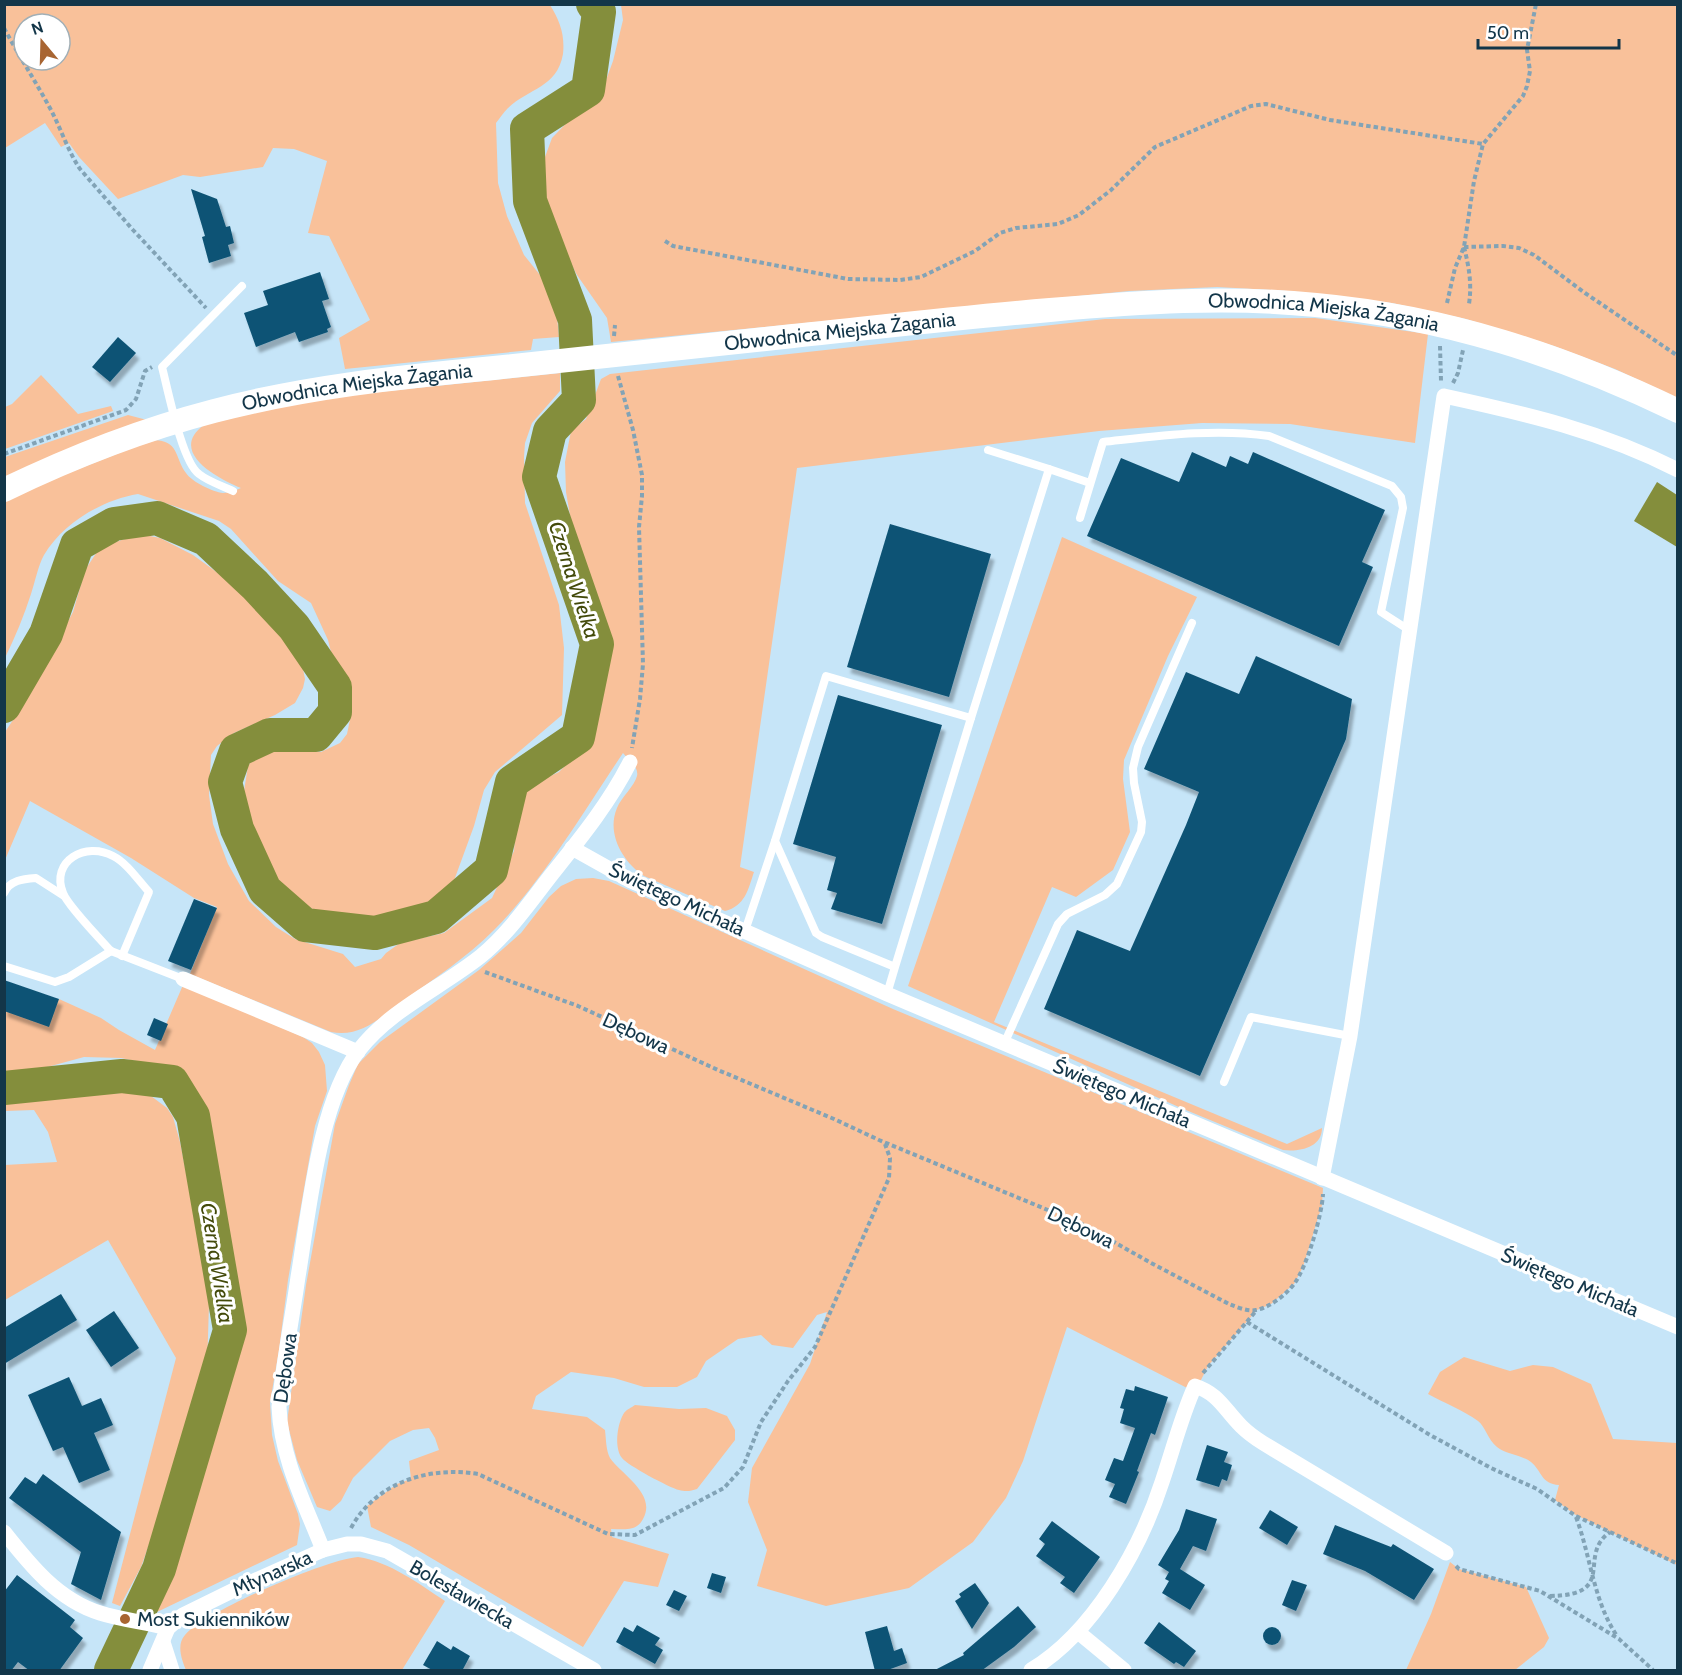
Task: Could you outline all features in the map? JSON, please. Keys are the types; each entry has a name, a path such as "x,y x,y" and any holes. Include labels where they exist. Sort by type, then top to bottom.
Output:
{"main road":[{"name":"Obwodnica Miejska Żagania","path":"4,490 82,454 176,422 250,402 328,388 527,364 1119,303 1256,300 1391,314 1497,338 1605,377 1677,411"}],"street":[{"path":"1322,1178 1350,1036 1444,396 1531,415 1577,428 1626,445 1677,470"},
{"path":"467,966 496,943 516,920 572,848 623,777 630,762"},
{"name":"Świętego Michała","path":"572,848 631,881 886,994 1677,1327"},
{"name":"Dębowa","path":"323,1550 288,1461 280,1426 279,1407 321,1147 334,1100 348,1067 358,1052 388,1021 467,966"},
{"path":"183,978 358,1052"},
{"path":"1031,1671 1054,1655 1078,1632 1104,1597 1144,1530 1195,1386 1216,1397 1240,1425 1263,1443 1446,1553"},
{"path":"4,1532 31,1565 66,1596 99,1613 152,1624 166,1635 172,1671"},
{"name":"Bolesławiecka","path":"323,1550 347,1544 368,1545 387,1551 594,1671"},
{"name":"Młynarska","path":"166,1635 183,1615 323,1550"},
{"path":"1078,1632 1124,1671"},
{"path":"150,1671 166,1635"}],"lane":[{"path":"233,491 199,474 194,469 176,422 162,367 242,286"},
{"path":"1080,518 1103,442 1187,433 1250,433 1269,436 1392,486 1401,497 1403,508 1381,612 1409,630"},
{"path":"988,450 1090,483"},
{"path":"886,994 1049,469"},
{"path":"1004,1044 1058,924 1066,914 1105,895 1117,884 1141,832 1142,822 1133,768 1138,747 1192,623"},
{"path":"745,931 776,841 826,676 971,718"},
{"path":"776,841 816,933 822,938 895,967"},
{"path":"64,896 59,879 62,867 69,858 83,852 99,850 120,860 149,892 122,956"},
{"path":"4,893 13,882 36,878 64,896 111,951 183,978"},
{"path":"4,966 54,982 69,977 111,951"},
{"path":"1224,1082 1251,1017 1350,1036"}],"path":[{"path":"1448,303 1455,268 1464,247 1483,144 1523,96 1527,86 1530,71 1527,50 1536,4"},
{"path":"4,28 50,108 80,169 133,230 213,315"},
{"path":"665,241 673,246 848,279 900,280 921,277 954,262 975,251 1000,233 1016,228 1058,224 1079,215 1111,190 1155,147 1251,106 1266,104 1330,120 1483,144"},
{"path":"1464,247 1503,246 1519,248 1534,255 1677,356"},
{"path":"1464,247 1472,289 1469,304"},
{"path":"614,338 615,324"},
{"path":"1440,346 1439,361 1444,396"},
{"path":"1444,396 1458,373 1463,349"},
{"path":"4,454 126,410 136,399 147,368 162,367"},
{"path":"615,367 633,430 642,475 639,549 644,664 630,762"},
{"name":"Dębowa","path":"467,966 578,1006 885,1143 1084,1225 1229,1304 1256,1311"},
{"path":"347,1544 349,1532 356,1518 379,1494 399,1483 441,1472 463,1471 478,1474 608,1534 622,1536 635,1535 724,1488 743,1467 761,1422 788,1381 815,1347 890,1178 890,1158 885,1143"},
{"path":"1195,1386 1206,1368 1256,1311 1284,1294 1294,1284 1303,1269 1322,1205 1322,1178"},
{"path":"1247,1322 1401,1418 1491,1468 1537,1489 1576,1516 1677,1564"},
{"path":"1576,1516 1585,1539 1604,1615 1619,1639"},
{"path":"1549,1596 1569,1596 1587,1586 1593,1575 1596,1552 1601,1539 1610,1532"},
{"path":"1446,1553 1459,1569 1523,1585 1549,1596 1619,1639 1653,1671"}],"shaded area":[{"path":"4,5 550,5 562,34 563,54 560,65 548,81 516,101 496,123 498,183 507,216 524,255 544,280 557,317 559,337 533,339 531,350 345,369 339,338 370,320 329,236 308,233 327,161 294,149 273,148 263,167 200,177 183,175 118,199 69,143 61,147 45,123 5,148"},
{"path":"621,5 1677,5 1677,398 1615,369 1554,346 1466,319 1392,303 1288,291 1217,287 1129,291 611,342 607,318 577,275 549,222 540,182 552,138 583,106 602,91 613,61 623,20"},
{"path":"1315,318 1428,334 1415,443 1290,424 1202,423 1099,431 797,468 740,867 754,872 745,896 732,909 725,911 644,876 623,855 615,837 614,818 619,804 634,783 637,773 633,764 623,753 546,868 512,911 484,940 462,959 370,1025 342,1033 331,1032 190,974 217,907 194,898 131,858 30,801 5,860 5,732 23,705 73,612 85,570 97,552 106,545 145,535 160,538 193,555 233,584 282,631 300,654 305,679 295,703 275,715 234,733 217,746 211,755 209,795 213,824 228,864 249,901 276,927 295,939 343,954 355,967 381,959 400,943 444,933 492,898 514,851 517,802 531,785 559,772 588,742 601,708 608,663 601,617 575,544 566,492 565,462 571,431 586,419 601,379 610,374 1105,319"},
{"path":"560,373 560,391 532,423 525,443 524,457 525,503 559,605 564,648 562,715 495,772 484,790 474,826 452,886 443,896 424,907 393,916 349,921 327,916 292,899 272,878 254,838 243,797 248,766 253,758 266,751 295,749 321,752 340,743 347,734 351,715 343,680 311,603 278,581 231,529 219,521 138,494 111,502 85,515 62,533 44,555 5,658 5,501 28,489 152,440 172,446 182,467 193,480 214,491 228,492 241,488 210,471 194,454 191,445 194,435 204,425 281,406 350,395"},
{"path":"41,375 78,414 111,406 113,411 5,449 5,407 12,404"},
{"path":"128,415 147,420 5,478 5,457"},
{"path":"1657,482 1677,495 1677,547 1634,521"},
{"path":"1062,537 1197,597 1168,656 1124,760 1123,779 1130,832 1113,870 1076,897 1052,887 994,1022 1287,1144 1322,1128 1318,1140 1308,1147 1283,1150 1181,1108 908,986"},
{"path":"593,878 609,881 893,1009 1323,1188 1322,1205 1303,1267 1294,1284 1271,1304 1257,1310 1208,1366 1195,1392 1067,1327 1023,1461 1006,1498 973,1542 909,1588 826,1606 757,1586 767,1550 748,1502 752,1468 810,1364 827,1312 817,1315 793,1348 772,1345 761,1335 738,1339 706,1361 697,1377 677,1387 644,1387 614,1378 571,1372 536,1396 532,1409 587,1417 605,1430 610,1458 642,1493 646,1510 643,1519 633,1528 611,1529 612,1537 669,1554 658,1587 624,1581 583,1647 409,1545 371,1527 367,1506 397,1484 411,1479 409,1461 439,1450 429,1428 413,1430 390,1441 353,1478 341,1501 330,1511 317,1507 297,1460 287,1422 306,1285 335,1124 358,1064 380,1042 479,970 521,933 549,897 561,886 576,879"},
{"path":"183,985 312,1043 325,1065 327,1091 315,1126 288,1280 270,1403 272,1435 278,1461 300,1524 297,1545 157,1612 155,1601 177,1544 210,1438 239,1322 239,1287 224,1234 196,1090 189,1080 170,1068 121,1058 84,1057 29,1072 5,1074 5,1010 48,1026 59,999 101,1018 155,1050"},
{"path":"135,1092 151,1096 167,1108 173,1117 198,1233 209,1304 207,1369 186,1441 141,1567 120,1606 112,1603 176,1358 108,1240 5,1300 5,1165 57,1162 48,1132 34,1110 5,1111 4,1101"},
{"path":"1464,1357 1510,1371 1533,1365 1553,1367 1591,1384 1613,1439 1677,1443 1677,1565 1574,1514 1555,1500 1559,1485 1545,1480 1531,1462 1497,1447 1478,1421 1428,1394 1440,1372"},
{"path":"635,1405 679,1409 706,1408 727,1416 735,1430 735,1440 697,1489 682,1491 649,1476 622,1458 617,1442 620,1423 624,1413"},
{"path":"358,1557 392,1568 445,1601 402,1670 186,1670 181,1643 185,1635 197,1625 240,1601 295,1576"},
{"path":"1450,1562 1459,1569 1526,1587 1549,1638 1544,1647 1515,1670 1406,1670 1431,1614"}],"building":[{"path":"191,189 217,199 226,227 230,226 234,243 228,245 231,256 209,263 202,237 205,236"},
{"path":"320,272 329,299 322,301 331,327 327,329 328,332 299,342 295,332 256,347 244,313 268,305 263,291"},
{"path":"118,337 136,353 110,382 92,367"},
{"path":"1192,452 1226,467 1230,456 1248,464 1253,452 1385,510 1362,562 1373,567 1339,646 1087,536 1121,458 1179,482"},
{"path":"890,524 991,554 949,697 847,667"},
{"path":"1256,656 1352,699 1346,739 1200,1076 1044,1009 1077,930 1130,951 1186,825 1199,792 1144,769 1186,672 1239,694"},
{"path":"838,695 942,725 882,924 831,909 837,893 827,890 836,857 793,844"},
{"path":"194,899 217,908 191,970 168,961"},
{"path":"4,980 59,999 49,1027 4,1011"},
{"path":"154,1018 168,1024 161,1041 147,1035"},
{"path":"61,1294 77,1320 4,1364 4,1328"},
{"path":"114,1311 139,1348 111,1367 86,1330"},
{"path":"69,1377 82,1406 101,1398 113,1425 94,1433 110,1470 79,1483 63,1447 53,1451 28,1395"},
{"path":"1135,1386 1168,1397 1155,1435 1151,1433 1126,1504 1109,1497 1115,1484 1105,1480 1114,1458 1123,1461 1135,1428 1120,1423 1124,1409 1120,1408 1126,1389 1134,1391"},
{"path":"1207,1445 1228,1452 1224,1462 1232,1465 1227,1481 1222,1479 1219,1487 1196,1480"},
{"path":"43,1474 121,1532 101,1600 71,1584 81,1552 9,1498 25,1477 36,1484"},
{"path":"1186,1509 1217,1519 1206,1551 1193,1546 1180,1569 1205,1585 1190,1610 1162,1593 1169,1581 1165,1579 1169,1572 1158,1565 1179,1530"},
{"path":"1270,1510 1298,1527 1287,1545 1259,1528"},
{"path":"1052,1521 1100,1557 1074,1593 1060,1583 1065,1577 1036,1556 1045,1544 1039,1539"},
{"path":"1335,1525 1391,1547 1393,1544 1434,1569 1414,1600 1365,1571 1323,1554"},
{"path":"712,1573 726,1577 721,1593 707,1588"},
{"path":"17,1575 75,1620 70,1627 83,1638 59,1671 30,1671 18,1662 11,1671 4,1671 4,1592"},
{"path":"1292,1580 1307,1585 1296,1611 1282,1605"},
{"path":"975,1583 989,1603 972,1629 955,1601 961,1597 959,1594"},
{"path":"674,1590 687,1596 679,1611 666,1605"},
{"path":"1018,1606 1036,1627 1014,1647 981,1671 933,1671 964,1655 963,1653"},
{"path":"1159,1622 1196,1651 1184,1667 1176,1662 1174,1664 1144,1643"},
{"path":"637,1625 660,1638 655,1645 663,1650 655,1664 616,1642 624,1627 633,1632"},
{"path":"887,1626 894,1651 902,1648 907,1663 885,1671 875,1671 865,1632"},
{"path":"1272,1627 1278,1630 1281,1636 1278,1642 1272,1645 1266,1642 1263,1636 1266,1630"},
{"path":"437,1641 451,1650 453,1646 470,1656 462,1671 434,1671 423,1665"}],"waterway":[{"name":"Czerna Wielka","path":"4,706 46,634 77,545 114,524 157,518 206,539 255,585 294,627 335,687 335,712 316,735 270,735 236,751 225,782 237,829 265,890 305,925 375,933 436,917 491,870 512,782 578,737 597,644 539,477 550,431 579,400 575,320 530,201 527,129 588,90 599,12 593,4"},
{"name":"Czerna Wielka","path":"4,1088 122,1076 172,1082 193,1116 230,1330 159,1569 111,1670"}],"place":[{"name":"Most Sukienników","path":"125,1619"}]}
